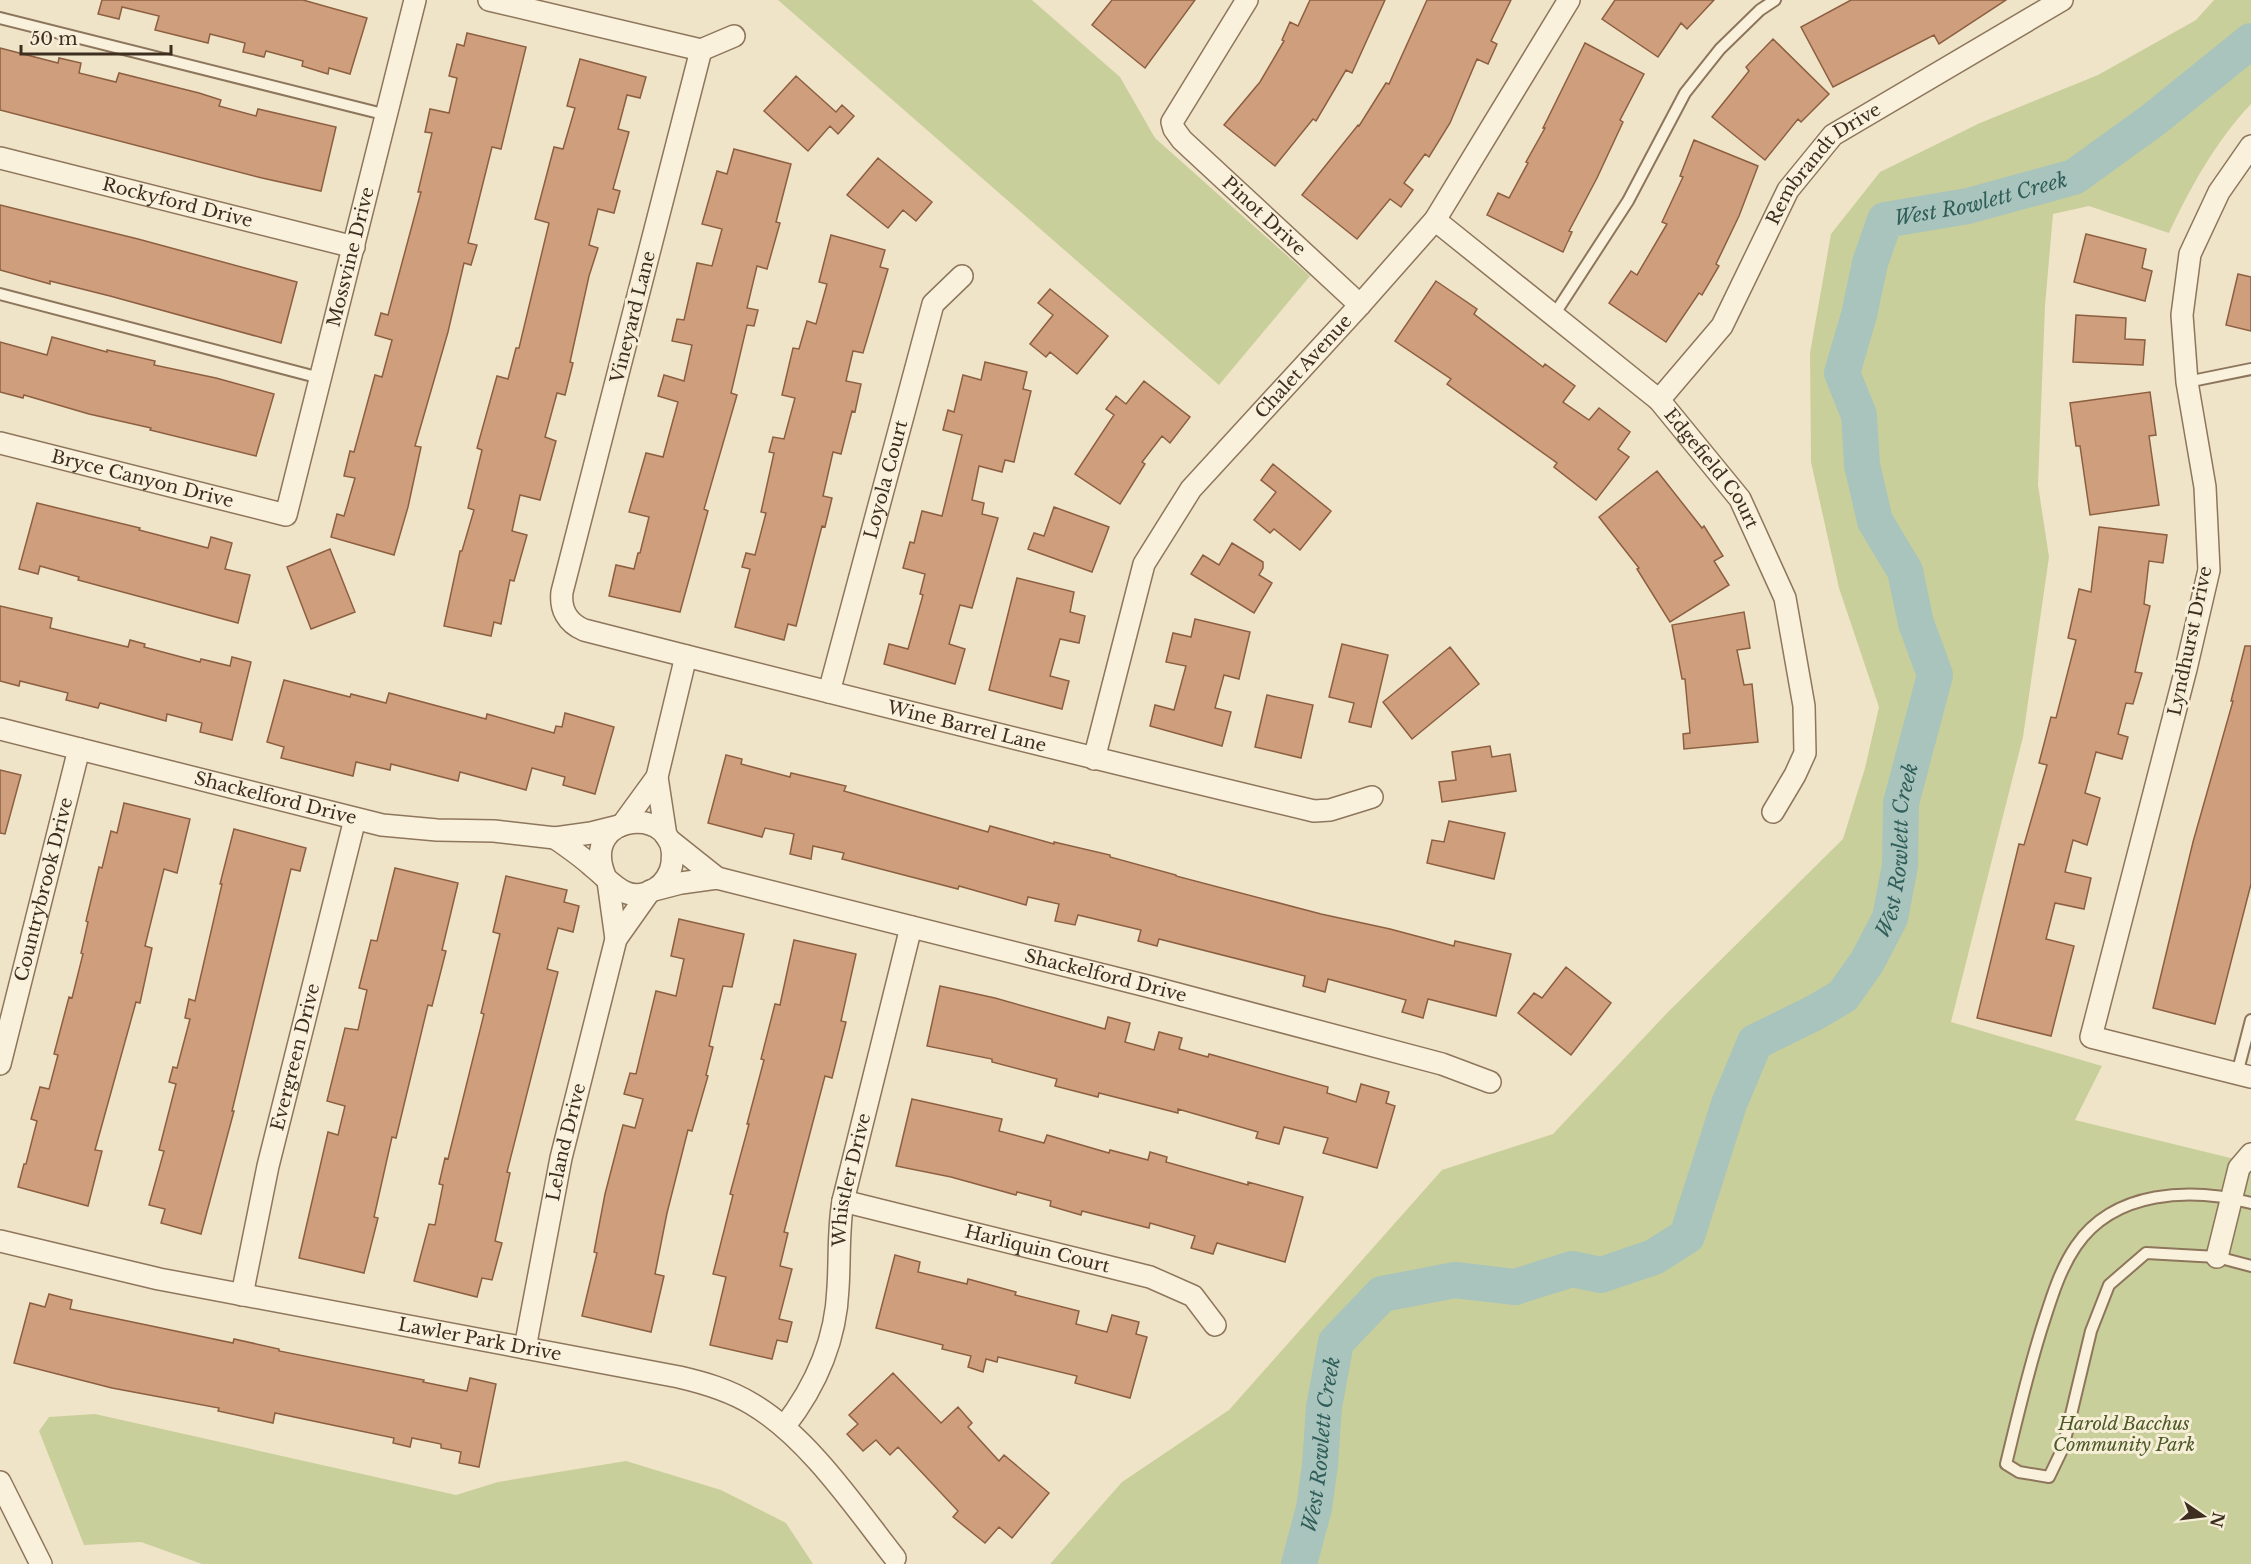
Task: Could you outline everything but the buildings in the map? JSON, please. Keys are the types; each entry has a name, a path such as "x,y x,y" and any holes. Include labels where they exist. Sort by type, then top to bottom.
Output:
{"street":[{"name":"Mossvine Drive","path":"286,515 415,0"},
{"path":"489,0 701,51 734,36"},
{"name":"Pinot Drive","path":"1247,0 1172,122 1174,129 1182,140 1360,306"},
{"name":"Chalet Avenue","path":"1094,759 1144,564 1191,489 1360,306 1435,220 1569,0"},
{"name":"Rembrandt Drive","path":"1659,400 1722,326 1788,190 1833,135 2062,0"},
{"name":"Vineyard Lane","path":"567,618 562,605 562,592 701,51"},
{"name":"Lyndhurst Drive","path":"2244,1076 2091,1037 2186,669 2209,570 2205,487 2187,382 2182,315 2190,254 2219,192 2251,146"},
{"name":"Rockyford Drive","path":"0,158 354,247"},
{"name":"Edgefield Court","path":"1435,220 1659,400 1740,499 1785,598 1804,706 1805,753 1773,812"},
{"name":"Loyola Court","path":"829,692 933,304 962,276"},
{"name":"Bryce Canyon Drive","path":"0,443 286,515"},
{"name":"Wine Barrel Lane","path":"567,618 584,630 1094,759 1314,811 1330,810 1372,797"},
{"path":"555,838 616,888 626,893 637,894 652,891 664,882 672,867 673,856 667,838 657,777 686,656"},
{"name":"Shackelford Drive","path":"0,729 355,819 409,828 494,831 555,838 591,833 620,825"},
{"name":"Countrybrook Drive","path":"0,1064 79,749"},
{"path":"606,879 600,864 602,847 610,833 620,825 657,777"},
{"name":"Evergreen Drive","path":"242,1295 268,1166 355,819"},
{"path":"620,825 635,821 646,822 656,827 667,838"},
{"name":"Shackelford Drive","path":"667,838 717,878"},
{"name":"Shackelford Drive","path":"652,891 681,883 717,878 1420,1058 1490,1082"},
{"name":"Leland Drive","path":"606,879 616,939"},
{"name":"Leland Drive","path":"525,1348 561,1158 616,939 652,891"},
{"name":"Whistler Drive","path":"784,1427 810,1391 833,1329 838,1297 838,1243 843,1201 911,927"},
{"path":"2217,1257 2241,1201 2239,1168 2251,1154"},
{"name":"Harliquin Court","path":"843,1201 1150,1277 1193,1296 1215,1325"},
{"name":"Lawler Park Drive","path":"0,1240 112,1269 699,1381 753,1404 784,1427 814,1457 895,1558"},
{"path":"0,1482 40,1564"}],"lane":[{"path":"1554,315 1628,201 1685,93 1720,49 1760,10 1775,0"},
{"path":"0,18 387,115"},
{"path":"0,294 321,378"},
{"path":"2187,382 2251,369"},
{"path":"2244,1076 2251,1020"},
{"path":"2241,1201 2173,1194 2129,1204 2099,1221 2076,1246 2058,1279 2031,1362 2006,1464 2019,1472 2049,1477 2063,1448 2091,1331 2109,1285 2146,1252 2217,1257 2251,1266"}],"green space":[{"path":"778,0 1032,0 1120,77 1155,138 1310,276 1219,385"},
{"name":"Harold Bacchus Community Park","path":"2214,0 2251,0 2251,104 2226,133 2205,166 2169,233 2089,206 2053,214 2045,306 2038,485 2049,557 2023,737 1951,1022 2102,1066 2075,1120 2251,1163 2251,1564 1050,1564 1122,1482 1229,1410 1442,1170 1553,1134 1667,1013 1843,839 1865,768 1879,707 1839,588 1811,462 1810,353 1831,234 1880,172 1980,123 2098,75 2196,20"},
{"path":"95,1414 456,1495 498,1482 626,1461 721,1490 786,1523 813,1564 202,1564 141,1542 84,1545 39,1431 49,1417"}],"waterway":[{"name":"West Rowlett Creek","path":"1299,1564 1314,1508 1324,1407 1336,1342 1382,1294 1455,1280 1515,1287 1572,1269 1601,1275 1654,1257 1687,1236 1729,1104 1755,1042 1843,996 1867,962 1890,918 1900,866 1901,803 1935,675 1916,623 1905,571 1875,521 1862,465 1859,415 1842,373 1859,315 1870,263 1885,220 1968,206 2074,177 2153,120 2251,41"}]}
